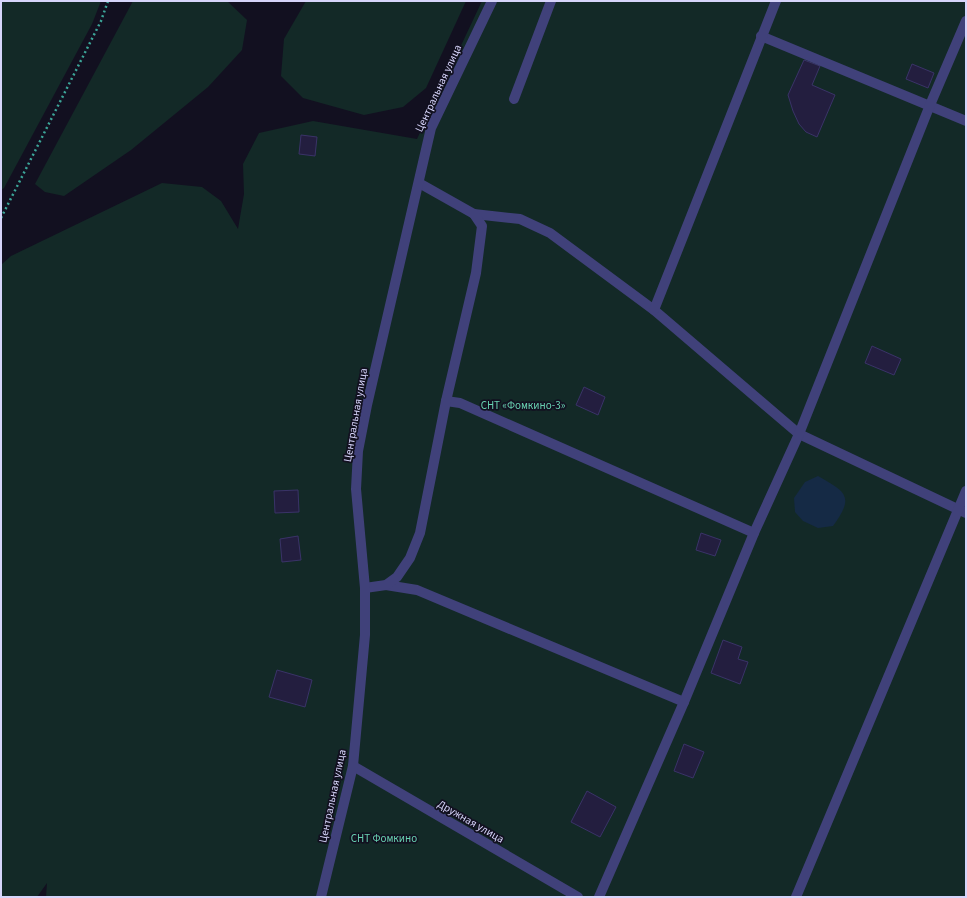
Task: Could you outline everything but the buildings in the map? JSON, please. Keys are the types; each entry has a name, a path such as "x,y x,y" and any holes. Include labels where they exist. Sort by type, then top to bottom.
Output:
{"street":[{"name":"Центральная улица","path":"321,897 353,766 365,635 365,588 356,489 358,451 368,398 431,128 492,1"},
{"path":"514,98 551,1"},
{"path":"654,310 776,1"},
{"path":"598,897 684,702 754,533 799,434 930,105 966,21"},
{"path":"761,36 966,121"},
{"path":"419,183 474,214 520,219 550,233 654,310 799,434 962,511"},
{"path":"386,585 397,577 410,558 420,533 446,401 476,273 482,226 474,214"},
{"path":"446,401 460,403 754,533"},
{"path":"796,897 962,511 966,491"},
{"path":"365,588 386,585 417,590 684,702"},
{"name":"Дружная улица","path":"353,766 578,897"}],"path":[{"path":"1,218 101,21 108,1"}],"green space":[{"path":"1,1 101,1 92,24 4,188 1,190"},
{"path":"133,1 227,1 247,20 242,50 208,87 131,150 64,196 45,192 35,184"},
{"path":"306,1 466,1 426,88 403,107 364,115 303,98 281,76 284,39"},
{"name":"СНТ «Фомкино-3»","path":"482,1 966,1 966,897 46,897 47,883 37,897 1,897 1,265 11,256 162,183 202,187 221,201 238,229 244,194 243,164 259,133 313,121 417,139"}],"water":[{"path":"818,476 835,486 844,496 844,508 833,526 818,528 803,521 795,512 794,498 805,482"}],"park label":[{"name":"СНТ Фомкино","path":"384,838"}]}
